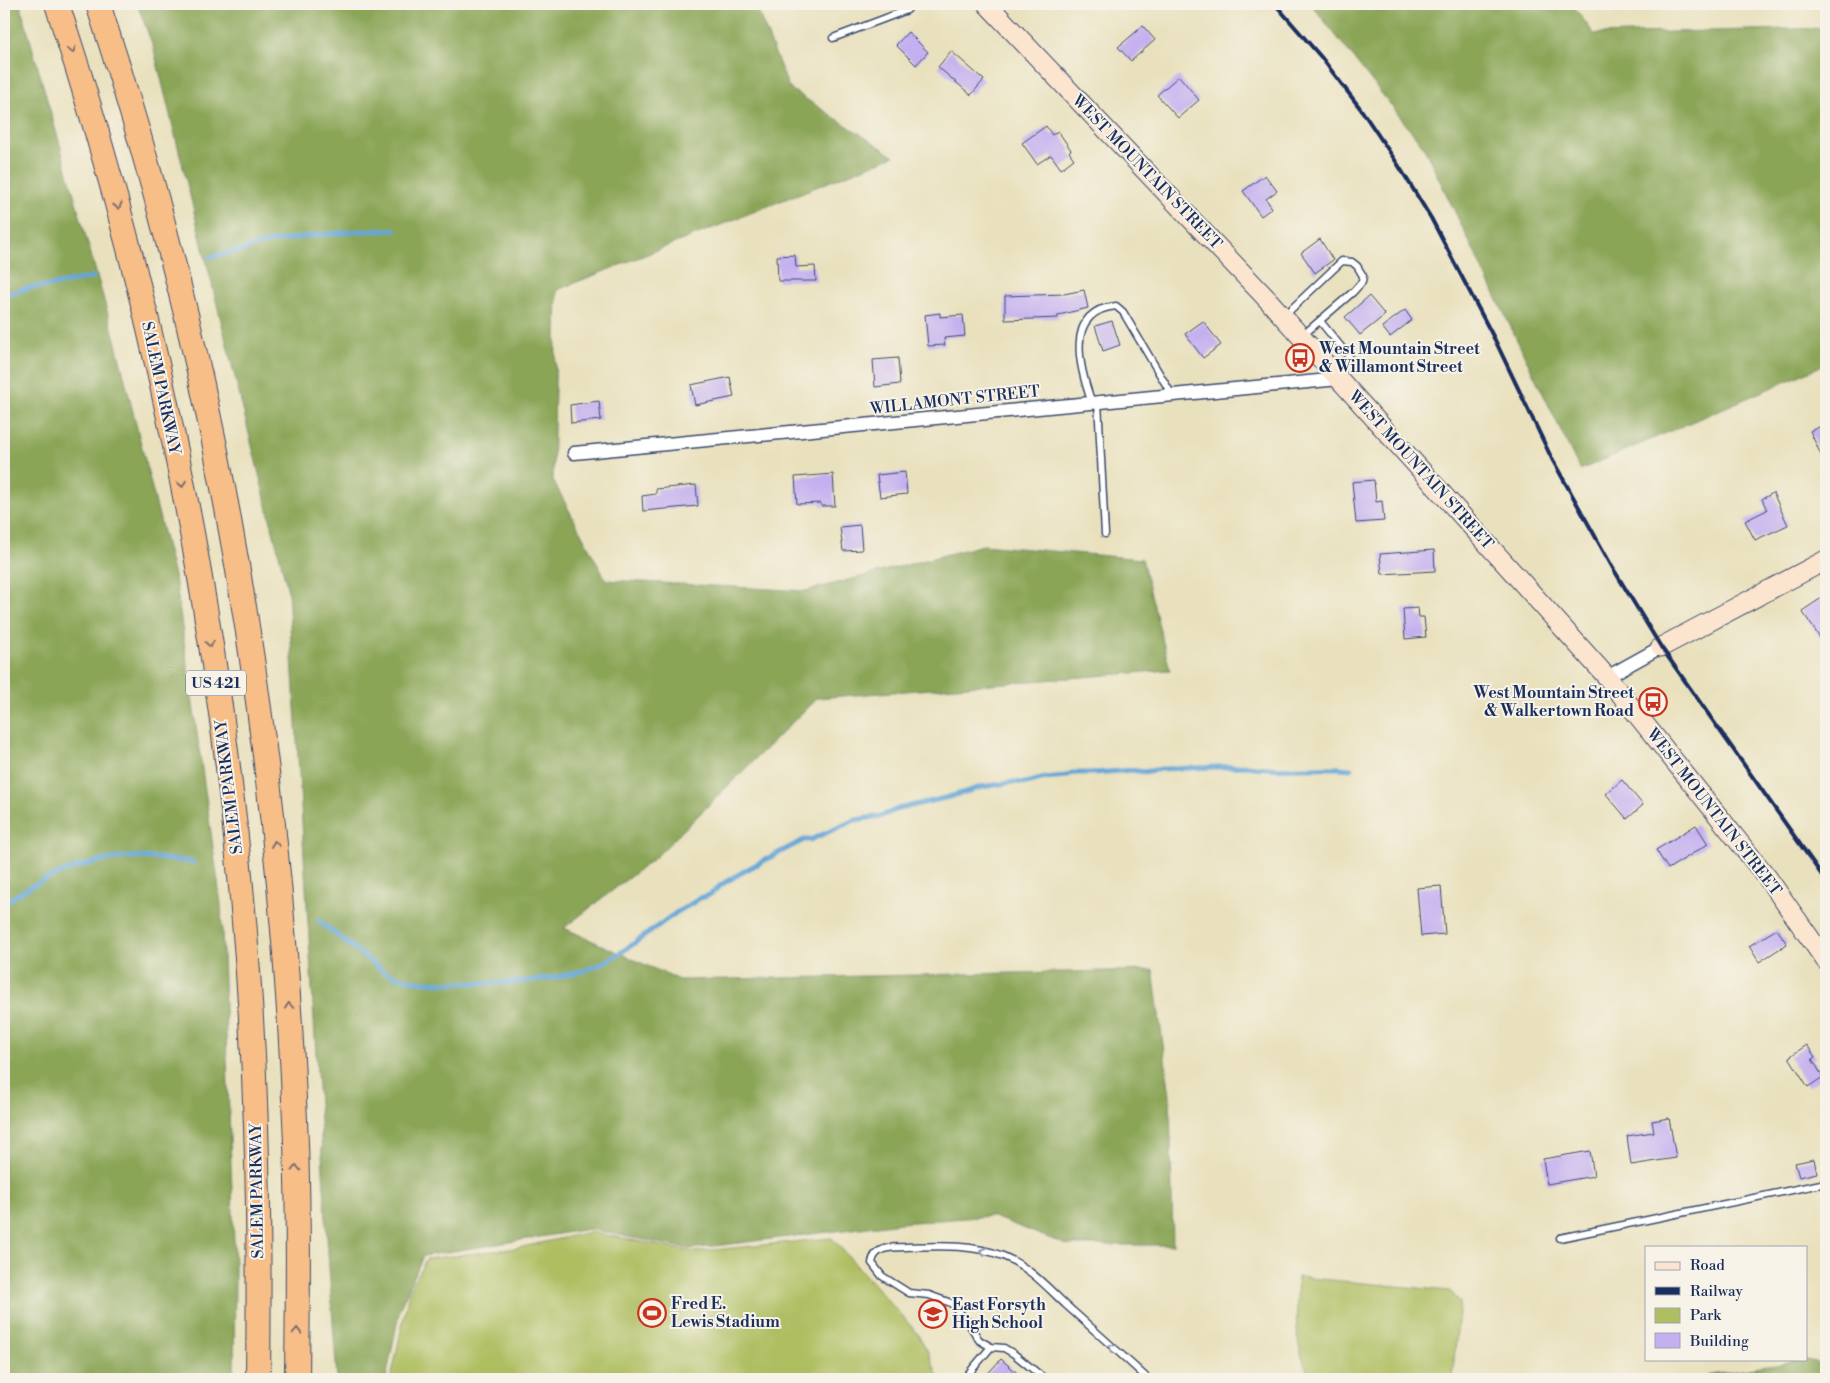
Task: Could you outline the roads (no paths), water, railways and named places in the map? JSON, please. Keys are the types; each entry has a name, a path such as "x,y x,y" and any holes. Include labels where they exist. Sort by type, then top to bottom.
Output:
{"highway":[{"name":"SALEM PARKWAY","path":"57,4 114,194 156,361 190,528 218,698 239,868 252,1039 258,1210 258,1379"},
{"name":"US 421","path":"98,4 152,184 194,353 229,521 256,692 277,864 291,1037 297,1210 297,1379"}],"main road":[{"name":"WEST MOUNTAIN STREET","path":"987,4 1283,317 1607,677 1767,877 1826,961"},
{"path":"1661,647 1826,560"}],"street":[{"name":"WILLAMONT STREET","path":"574,453 1339,379"},
{"path":"1607,677 1661,647"}],"lane":[{"path":"833,38 907,10 911,4"},
{"path":"1283,317 1342,261 1352,262 1361,271 1363,276 1362,282 1353,292 1301,337"},
{"path":"1105,534 1095,403 1082,371 1079,338 1083,327 1090,317 1100,310 1116,306 1123,312 1172,395"},
{"path":"1320,321 1359,369"},
{"path":"1560,1238 1826,1183"},
{"path":"1045,1379 1004,1348 991,1347 979,1340 968,1322 950,1303 929,1295 909,1293 882,1276 872,1263 877,1252 893,1247 950,1245 974,1248 1004,1256 1030,1272 1148,1379"},
{"path":"964,1379 991,1347"}],"waterway":[{"path":"210,257 246,250 250,247 270,242 317,235 395,230"},
{"path":"4,295 32,287 49,286 93,277"},
{"path":"319,921 384,972 405,979 448,983 497,983 539,980 579,972 605,962 699,898 710,894 721,885 762,861 804,840 810,840 855,820 881,816 898,809 982,787 1014,782 1026,783 1045,778 1066,776 1072,773 1132,770 1144,772 1161,769 1247,766 1260,768 1351,769"},
{"path":"4,904 46,879 96,862 128,857 193,862"}],"railway":[{"path":"1275,4 1321,57 1360,108 1397,163 1431,218 1495,340 1552,459 1614,570 1661,647 1826,881"}],"place":[{"name":"West Mountain Street & Willamont Street","path":"1300,358"},
{"name":"West Mountain Street & Walkertown Road","path":"1653,702"},
{"name":"Fred E. Lewis Stadium","path":"652,1313"},
{"name":"East Forsyth High School","path":"933,1314"}]}
